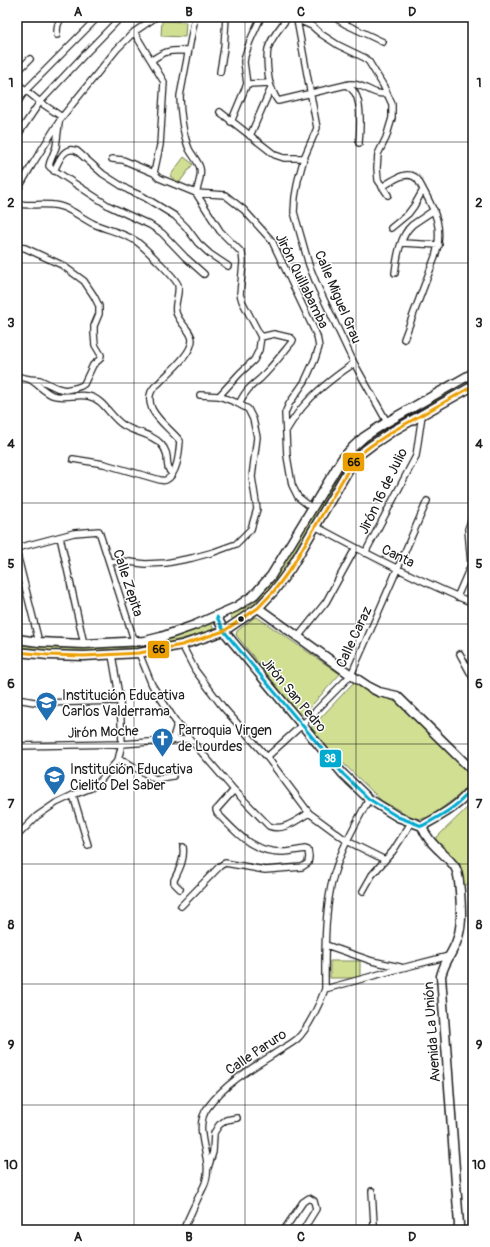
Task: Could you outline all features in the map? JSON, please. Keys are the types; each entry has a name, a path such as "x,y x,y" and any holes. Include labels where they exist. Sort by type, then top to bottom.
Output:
{"main road":[{"path":"17,639 39,642 84,644 135,643 161,637 217,616 248,600 266,583 342,459 354,446 364,437 387,422 473,373"},
{"path":"459,381 464,391"},
{"path":"17,652 84,656 139,653 182,645 224,631 258,608 274,591 286,574 350,467 360,454 393,431 473,386"},
{"path":"258,608 351,675 379,692 397,696 473,771"},
{"name":"Jirón San Pedro","path":"217,616 224,631 342,774 369,799 398,817 422,826"},
{"path":"422,826 441,815 458,802 470,791 473,786"},
{"name":"Avenida La Unión","path":"422,826 429,840 456,868 459,882 461,918 460,932 456,944 443,966 440,976 459,1225 458,1230"}],"street":[{"path":"58,35 57,28 63,17"},
{"path":"17,103 25,91 98,17"},
{"path":"17,136 40,102 122,17"},
{"path":"17,191 60,120 117,49 134,32 156,17"},
{"path":"195,17 180,96 180,107 186,141 189,150 200,168 200,176 196,193 220,231 242,253 243,262 240,294 242,301 261,338 259,350 254,360 219,396"},
{"path":"220,72 224,48 226,17"},
{"path":"232,122 247,84 244,62 245,56 261,17"},
{"path":"288,17 274,36 268,49 271,86 277,100 280,102 356,83 380,94 387,93"},
{"path":"334,17 382,42"},
{"path":"295,18 311,94"},
{"path":"295,18 312,26 338,45 365,58 369,62 387,93 392,104 392,118 386,138 378,154 377,168 378,180 388,195"},
{"path":"134,32 164,82 160,145 154,173"},
{"path":"152,60 168,51 188,51"},
{"path":"17,72 30,59"},
{"path":"17,83 60,120"},
{"path":"247,84 271,86"},
{"path":"346,85 352,89 358,99 360,128 359,143"},
{"path":"250,136 271,86"},
{"name":"Calle Miguel Grau","path":"311,94 317,128 304,158 298,180 294,212 309,265 354,363 387,422"},
{"path":"220,112 275,155 284,158 304,158"},
{"path":"60,120 56,147 49,166 54,171 109,206 150,225 162,233 185,258 204,274"},
{"path":"54,171 63,153 67,149 72,148 77,150 103,174 128,190 144,197 175,216 186,227 198,243 210,254 228,266"},
{"name":"Jirón Quillabamba","path":"112,159 123,160 154,173 159,178 196,193 225,195 244,210 272,241 317,336 319,347 305,381 289,404 285,413 287,456 292,484 298,497 312,508"},
{"path":"382,187 401,177 412,174 418,180 434,210 440,232 439,245 435,257 404,339"},
{"path":"391,228 408,214 423,190"},
{"path":"17,204 60,206 94,224 108,228 136,241 164,267 178,284 178,295 175,306 176,313 191,336 191,345 181,361 152,390 150,398 152,408 157,418 180,441 179,456 172,474 166,480 160,480 104,464 73,459"},
{"path":"395,273 397,258 407,232 412,226 434,210"},
{"path":"402,243 439,245"},
{"path":"17,247 25,248 62,265 84,281 99,306 99,314 94,326 94,333 95,345 101,355 100,360 93,365 84,384 81,386 65,390 40,380 17,377"},
{"path":"239,404 249,387 280,358 292,342 291,338 274,334 261,338"},
{"path":"286,431 308,400 330,380 354,363"},
{"path":"29,379 51,394 68,397 88,396 95,399 102,404 122,425 152,437 160,442 168,456 168,469 172,474"},
{"path":"109,562 122,561 145,564 166,563 192,558 236,544 251,529 257,509 252,477 257,437 253,419 248,409 239,404 219,396 200,395"},
{"name":"Jirón 16 de Julio","path":"365,553 416,456 422,415"},
{"name":"Calle Caraz","path":"267,757 351,675 427,501"},
{"path":"457,597 471,565 468,529 473,515"},
{"name":"Canta","path":"315,526 355,549 398,570 473,603"},
{"name":"Calle Zepita","path":"60,537 74,533 98,530 135,643"},
{"path":"17,548 60,537 84,644"},
{"path":"298,637 326,602 355,549"},
{"path":"17,554 39,642"},
{"path":"182,645 195,670 217,700 267,757 309,813 347,840 385,860"},
{"path":"139,653 152,685 176,722 234,790 269,826 274,828 282,827 309,813"},
{"path":"460,654 473,678"},
{"path":"17,836 37,816 56,803 91,788 99,782 118,760 122,744 120,701 112,655"},
{"path":"17,699 40,703 120,701"},
{"path":"172,740 176,728 176,722"},
{"name":"Jirón Moche","path":"17,746 122,744 190,739"},
{"path":"118,760 125,761 155,779 173,776"},
{"path":"181,906 220,866 225,863 265,870 302,867 308,863 308,850 305,849 285,852 268,851 253,846 242,838 217,813 216,810 234,790"},
{"path":"73,795 88,845"},
{"name":"Calle Paruro","path":"183,1230 206,1180 208,1168 202,1143 202,1124 207,1108 233,1081 296,1040 304,1031 322,998 325,989 329,898 334,874 347,840 369,799"},
{"path":"363,891 372,875 393,851 411,822"},
{"path":"180,889 174,883 174,880 179,871 184,854 183,847"},
{"path":"326,945 372,961 402,968"},
{"path":"325,989 449,956"},
{"path":"208,1168 213,1152 214,1133 219,1125 226,1120 237,1118"},
{"path":"372,1191 374,1224 372,1230"},
{"path":"284,1230 303,1202 309,1198 314,1201 316,1209 303,1230"}],"green space":[{"path":"162,21 186,22 185,37 161,36"},
{"path":"184,157 193,164 179,183 170,176"},
{"path":"453,390 454,392 375,438 357,451 348,461 278,579 259,601 233,620 230,615 249,606 258,599 276,577 346,459 383,429"},
{"path":"255,617 340,674 302,715 299,714 236,635 237,631"},
{"path":"211,623 214,630 149,648 121,651 74,652 17,647 17,644 74,649 147,646 159,643"},
{"path":"355,681 362,688 396,702 407,710 461,764 470,776 471,781 458,796 430,817 419,819 410,816 382,801 343,763 340,765 311,728"},
{"path":"473,802 473,883 464,885 460,864 434,840"},
{"path":"330,961 360,961 360,978 330,978"}],"transit line":[{"name":"66","path":"17,652 84,656 139,653 182,645 224,631 258,608 274,591 291,568 350,467 360,454 393,431 473,386"},
{"name":"38","path":"217,617 224,631 232,641 343,774 369,799 398,817 422,826 457,804 473,786"}],"place":[{"name":"Institución Educativa Carlos Valderrama","path":"46,722"},
{"name":"Parroquia Virgen de Lourdes","path":"162,758"},
{"name":"Institución Educativa Cielito Del Saber","path":"55,796"}]}
